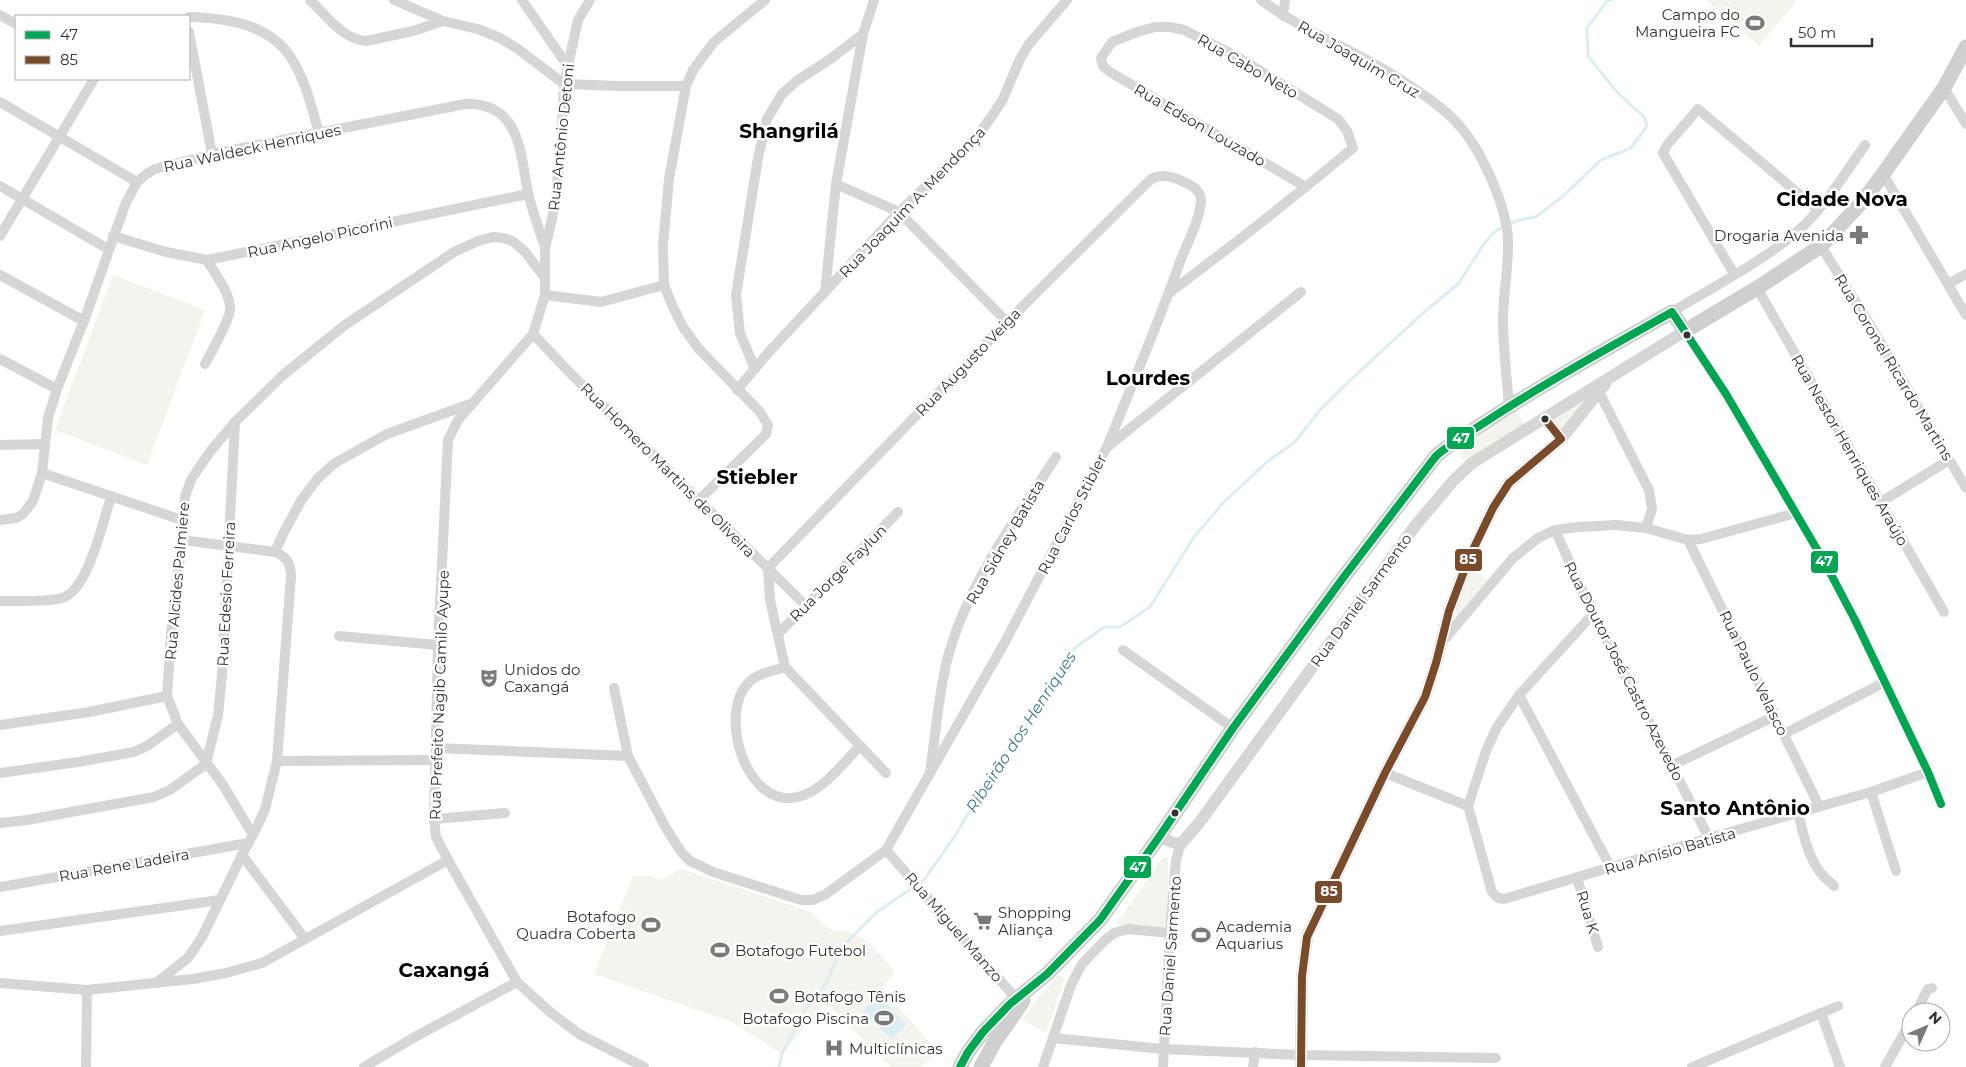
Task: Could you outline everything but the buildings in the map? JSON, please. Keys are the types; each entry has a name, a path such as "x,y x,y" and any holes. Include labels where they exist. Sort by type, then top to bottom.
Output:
{"main road":[{"path":"960,1067 968,1052 984,1032 1047,974 1100,920 1233,728 1343,578 1436,456 1447,446 1509,407 1672,312 1685,331 1757,288 1821,246 1863,202 1960,66 1966,47"},
{"path":"980,1067 1021,998"}],"street":[{"path":"310,0 342,30 358,40 366,41 413,31 443,21"},
{"path":"394,0 443,21 478,29 500,38 518,48 564,84 686,86"},
{"path":"522,0 567,65"},
{"name":"Rua Antônio Detoni","path":"545,248 552,219 560,162 564,84 567,65 578,20 590,0"},
{"path":"699,500 760,440 768,429 766,420 698,348 673,307 664,284 664,245 669,179 686,86 693,70 714,42 765,0"},
{"path":"824,292 836,184 864,34 873,2 862,0"},
{"name":"Rua Joaquim A. Mendonça","path":"737,390 824,292 899,212 976,138 1003,99 1020,59 1029,44 1067,0"},
{"name":"Rua Joaquim Cruz","path":"1261,0 1284,16 1400,79 1456,122 1470,138 1500,201 1508,239 1503,326 1509,407"},
{"path":"1284,16 1285,0"},
{"path":"0,15 15,23"},
{"path":"190,16 229,19 258,28 278,42 293,60 319,133"},
{"name":"Rua Cabo Neto","path":"1101,58 1112,42 1137,32 1155,27 1170,27 1184,30 1236,56 1327,112 1338,120 1347,131 1353,148 1306,187"},
{"path":"755,369 740,333 736,296 756,167 767,118 782,94 798,80 864,34"},
{"path":"190,37 212,154"},
{"name":"Rua Edson Louzado","path":"1101,58 1103,66 1110,72 1306,187"},
{"path":"0,236 93,80"},
{"path":"1944,88 1966,124"},
{"path":"0,102 137,182"},
{"name":"Rua Waldeck Henriques","path":"0,520 16,518 29,508 33,501 42,473 48,418 108,249 128,198 137,182 155,169 212,154 465,104 488,106 508,120 515,132 521,149 528,194 545,248"},
{"path":"1734,274 1664,158 1663,150 1698,109 1818,210"},
{"path":"1672,312 1793,236 1818,210 1865,145"},
{"path":"1883,174 1966,315"},
{"name":"Rua Augusto Veiga","path":"768,568 1007,322 1151,179 1162,175 1178,179 1196,189 1200,194 1201,200 1169,294"},
{"path":"836,184 899,212 1007,322"},
{"path":"0,186 108,249"},
{"path":"1107,447 1169,294 1306,187"},
{"name":"Rua Angelo Picorini","path":"113,236 166,252 207,260 528,194"},
{"name":"Rua Alcides Palmiere","path":"167,696 171,634 185,496 192,478 209,453 235,422 284,375 344,325 454,252 478,241 493,237 514,242 525,252 545,278"},
{"name":"Rua Coronel Ricardo Martins","path":"1821,246 1874,330 1966,488"},
{"name":"Rua Prefeito Nagib Camilo Ayupe","path":"545,248 545,296 533,334 458,420 448,440 434,760 434,819 436,837 490,938 517,982 550,1012 579,1034 644,1067"},
{"path":"205,364 230,311 229,301 224,289 207,260"},
{"path":"1948,284 1966,274"},
{"path":"0,275 84,321"},
{"path":"545,296 601,302 664,284"},
{"name":"Rua Nestor Henriques Araújo","path":"1757,288 1944,612"},
{"name":"Rua Carlos Stibler","path":"886,850 930,777 1005,642 1107,447 1300,292"},
{"path":"1685,331 1726,394 1842,593 1928,772 1941,804"},
{"name":"Rua Daniel Sarmento","path":"1163,1067 1170,933 1176,861 1180,846 1438,498 1472,464 1685,331"},
{"name":"Rua Homero Martins de Oliveira","path":"533,334 805,605"},
{"path":"0,359 57,389"},
{"path":"1301,1061 1302,976 1307,937 1385,773 1425,698 1449,612 1466,567 1500,495 1521,472 1561,439 1610,378"},
{"path":"1599,392 1648,490 1652,508 1646,528"},
{"path":"275,552 302,499 318,478 335,463 387,434 472,403"},
{"path":"1545,419 1561,439"},
{"name":"Rua Edesio Ferreira","path":"206,764 218,715 225,631 235,422"},
{"path":"0,445 44,444"},
{"name":"Rua Sidney Batista","path":"930,777 946,666 962,617 989,565 1056,457"},
{"path":"1881,502 1949,460"},
{"path":"42,473 182,520"},
{"path":"0,601 62,598 73,591 86,572 111,497"},
{"name":"Rua Jorge Faylun","path":"778,634 898,512"},
{"path":"1442,642 1513,558 1538,538 1555,530 1616,525 1646,528 1688,540 1701,539 1796,513"},
{"name":"Rua Doutor José Castro Azevedo","path":"1555,530 1593,614 1709,838"},
{"path":"156,983 188,958 202,937 264,809 277,761 291,576 290,563 283,555 275,552 182,540"},
{"name":"Rua Paulo Velasco","path":"1688,540 1819,806"},
{"path":"768,568 770,600 784,667 886,772"},
{"path":"1385,773 1468,806 1497,727 1519,695 1593,614"},
{"path":"339,636 438,645"},
{"path":"1123,650 1233,728"},
{"path":"784,667 750,680 739,699 737,735 739,749 744,764 758,783 778,796 786,798 797,797 817,787 829,778 860,746"},
{"path":"1784,734 1885,682"},
{"path":"614,688 628,756 667,830 682,853 690,861 714,872 801,900 813,900 826,894 886,850"},
{"path":"1519,695 1611,868"},
{"path":"0,726 88,712 167,696 178,724 223,785 250,839"},
{"path":"1671,766 1775,716"},
{"path":"0,773 134,752 147,746 178,724"},
{"path":"436,748 628,756"},
{"path":"277,761 434,760"},
{"path":"0,823 27,820 154,797 170,790 206,764"},
{"name":"Rua Anísio Batista","path":"1468,806 1492,892 1498,898 1504,900 1709,838 1871,792 1928,772"},
{"path":"1871,792 1896,871"},
{"path":"434,819 505,813"},
{"path":"1798,813 1814,862 1819,871 1834,886"},
{"path":"1159,837 1180,846"},
{"name":"Rua Rene Ladeira","path":"0,887 250,839"},
{"name":"Rua Miguel Manzo","path":"886,850 910,879 1021,998"},
{"path":"242,854 306,939"},
{"path":"0,983 88,990 193,979 226,973 262,963 448,860"},
{"name":"Rua K","path":"1577,878 1598,947"},
{"path":"0,932 220,900"},
{"path":"1042,1067 1076,972 1104,940 1114,933 1128,930 1170,933"},
{"path":"370,1066 413,1038 517,982"},
{"path":"1921,1002 1928,989 1932,988"},
{"path":"86,1067 88,990"},
{"path":"1692,1067 1838,1006"},
{"path":"1821,1013 1840,1067"},
{"path":"1053,1038 1163,1049 1255,1052 1301,1061 1496,1058"},
{"path":"1886,1067 1901,1039"},
{"path":"1253,1067 1255,1052"}],"shaded area":[{"name":"Campo do Mangueira FC","path":"1706,0 1797,0 1759,46"},
{"path":"113,275 205,310 147,465 55,430"},
{"path":"1595,392 1564,432 1553,418"},
{"path":"1516,410 1526,426 1467,465 1458,451 1489,426"},
{"path":"1473,566 1487,581 1457,617 1455,604"},
{"path":"1168,857 1168,932 1116,925 1162,858"},
{"path":"681,869 811,912 827,928 835,931 845,930 866,940 895,971 882,988 938,1052 920,1067 891,1067 825,1002 782,1054 732,1022 594,974 633,876 650,876 661,880"},
{"path":"1057,975 1065,979 1046,1033 1022,1019"},
{"name":"Botafogo Piscina","path":"879,997 906,1024 892,1039 862,1012"}],"waterway":[{"name":"Ribeirão dos Henriques","path":"779,1067 782,1054 806,1008 825,985 843,946 877,912 924,880 955,836 993,771 1046,695 1075,648 1104,627 1120,627 1150,607 1194,537 1223,503 1268,461 1294,443 1320,410 1345,385 1423,313 1458,284 1493,233 1519,220 1536,217 1562,197 1601,160 1631,148 1647,126 1644,117 1617,92 1588,56 1587,28 1607,1 1612,0"}],"transit line":[{"name":"47","path":"960,1067 968,1052 983,1032 1010,1004 1047,974 1100,920 1233,728 1343,578 1436,456 1456,440 1537,389 1672,312 1726,394 1825,563 1855,620 1928,772 1941,804"},
{"name":"85","path":"1301,1067 1302,976 1307,937 1385,773 1425,697 1449,611 1469,558 1493,508 1509,483 1561,439 1545,419"}],"place":[{"name":"Campo do Mangueira FC","path":"1755,23"},
{"name":"Drogaria Avenida","path":"1859,235"},
{"name":"Unidos do Caxangá","path":"489,678"},
{"name":"Shopping Aliança","path":"983,921"},
{"name":"Botafogo Quadra Coberta","path":"651,925"},
{"name":"Academia Aquarius","path":"1201,935"},
{"name":"Botafogo Futebol","path":"720,950"},
{"name":"Botafogo Tênis","path":"779,996"},
{"name":"Botafogo Piscina","path":"884,1018"},
{"name":"Multiclínicas","path":"834,1048"}],"district":[{"name":"Shangrilá","path":"789,131"},
{"name":"Cidade Nova","path":"1842,199"},
{"name":"Lourdes","path":"1148,378"},
{"name":"Stiebler","path":"757,477"},
{"name":"Santo Antônio","path":"1735,808"},
{"name":"Caxangá","path":"444,970"}]}
